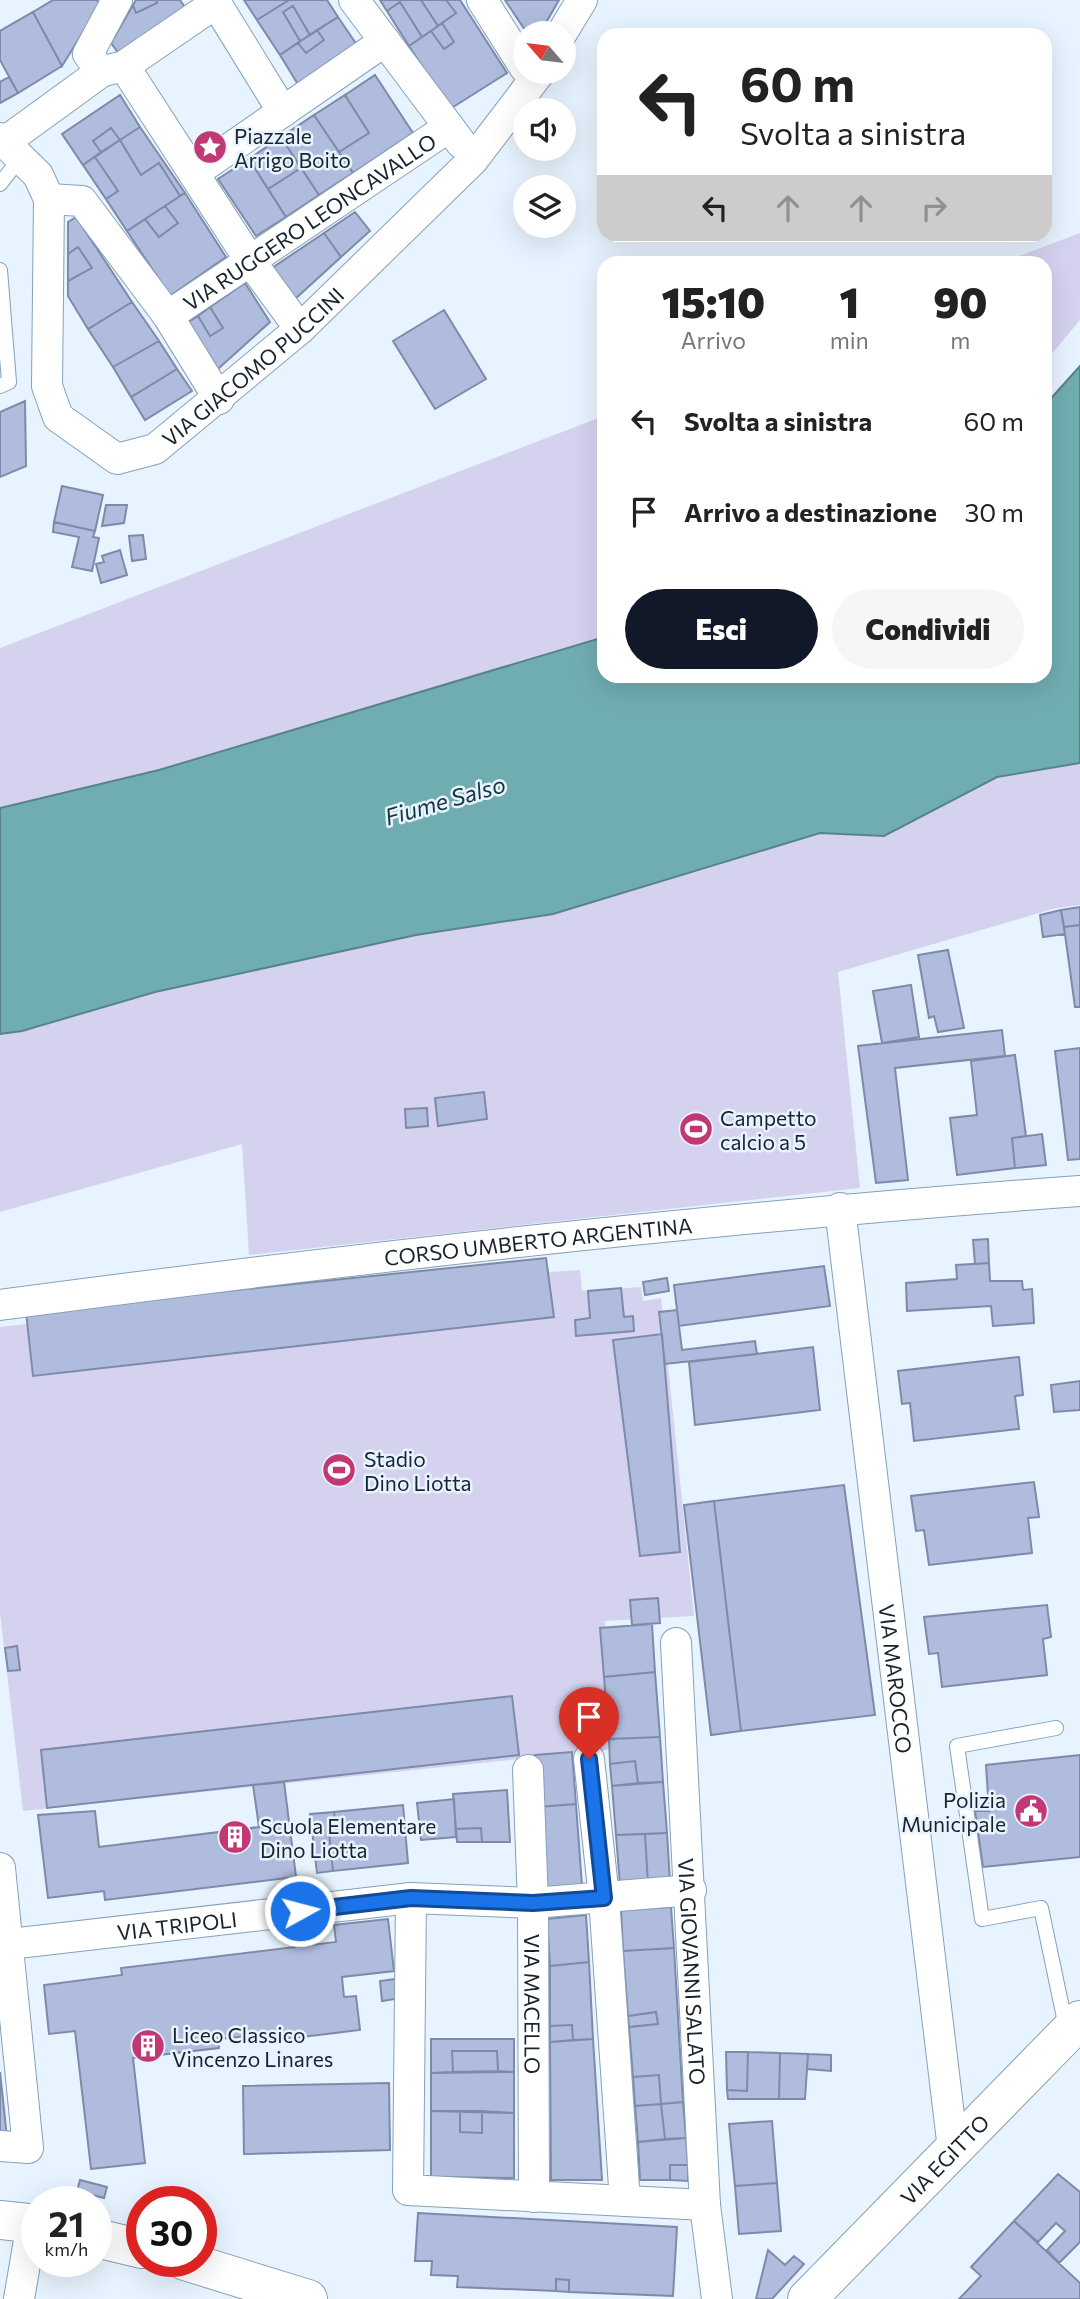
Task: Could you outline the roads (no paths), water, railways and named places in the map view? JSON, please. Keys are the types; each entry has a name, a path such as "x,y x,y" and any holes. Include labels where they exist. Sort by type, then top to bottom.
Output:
{"street":[{"path":"117,0 88,54 113,69 194,173 251,262 300,329"},
{"path":"354,0 473,160"},
{"path":"482,0 513,45"},
{"path":"569,21 582,0"},
{"path":"9,145 113,69 215,1 283,112"},
{"path":"194,173 385,41"},
{"name":"VIA GIACOMO PUCCINI","path":"9,145 38,175 49,199 47,386 58,417 117,459 156,449 300,329 473,160 525,84"},
{"name":"VIA RUGGERO LEONCAVALLO","path":"168,316 449,127"},
{"path":"49,199 82,201 168,316 219,399"},
{"name":"CORSO UMBERTO ARGENTINA","path":"0,1305 230,1274 840,1208 1080,1191"},
{"name":"VIA MAROCCO","path":"840,1208 953,2149"},
{"name":"VIA GIOVANNI SALATO","path":"676,1643 691,1890 705,2205 717,2299"},
{"path":"589,1759 604,1898 625,2201"},
{"name":"VIA MACELLO","path":"528,1770 533,1903 534,2197"},
{"path":"0,1868 14,2147"},
{"name":"VIA TRIPOLI","path":"3,1945 411,1898 533,1903 691,1890"},
{"path":"411,1898 408,2190 705,2205"},
{"name":"VIA EGITTO","path":"807,2299 1074,2026"},
{"path":"19,2299 21,2260"},
{"path":"217,2271 308,2299"}],"lane":[{"path":"0,184 9,145"},
{"path":"0,270 9,382 0,386"},
{"path":"1056,1728 957,1746 982,1919 1041,1908 1074,2026"}],"water":[{"name":"Fiume Salso","path":"1080,366 1080,763 997,777 884,836 820,833 553,914 416,935 155,992 22,1031 0,1034 0,808 159,770 597,639 597,683 1052,683 1052,397"}],"place":[{"name":"Piazzale Arrigo Boito","path":"210,147"},
{"name":"Campetto calcio a 5","path":"696,1129"},
{"name":"Stadio Dino Liotta","path":"339,1470"},
{"name":"Polizia Municipale","path":"1031,1811"},
{"name":"Scuola Elementare Dino Liotta","path":"235,1837"},
{"name":"Liceo Classico Vincenzo Linares","path":"148,2046"}]}
